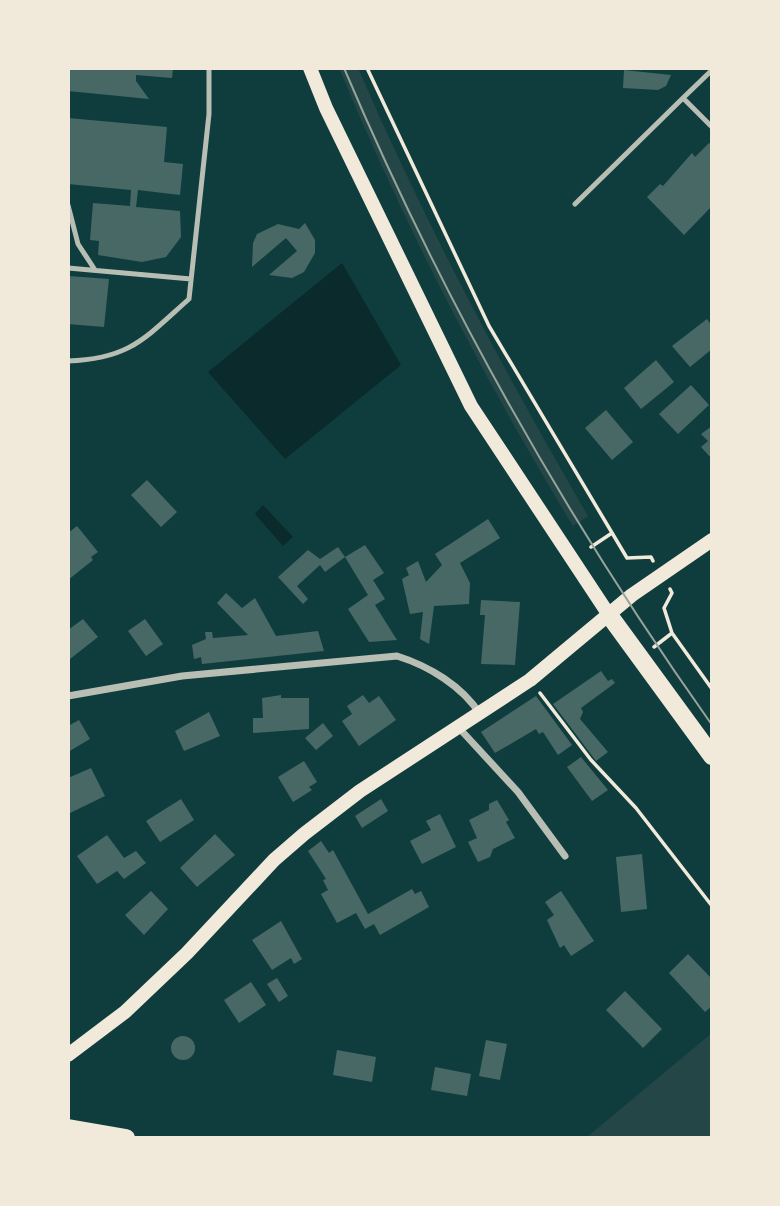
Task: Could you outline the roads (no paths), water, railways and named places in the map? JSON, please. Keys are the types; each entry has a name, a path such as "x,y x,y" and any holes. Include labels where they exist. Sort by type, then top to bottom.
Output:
{"main road":[{"path":"310,68 326,108 471,406 609,615 712,755"},
{"path":"68,1055 125,1012 187,953 274,860 304,834 360,792 530,680 662,574 712,540"},
{"path":"68,1128 126,1138"}],"street":[{"path":"68,696 182,676 397,656 414,661 458,688 480,714"},
{"path":"459,728 518,792 565,856"}],"lane":[{"path":"68,360 98,360 135,347 189,299 209,114 209,68"},
{"path":"575,204 712,70"},
{"path":"683,98 712,127"},
{"path":"68,205 78,244 95,270"},
{"path":"68,268 191,279"}],"tram line":[{"path":"344,68 423,240 510,407 607,568 712,725"}]}
